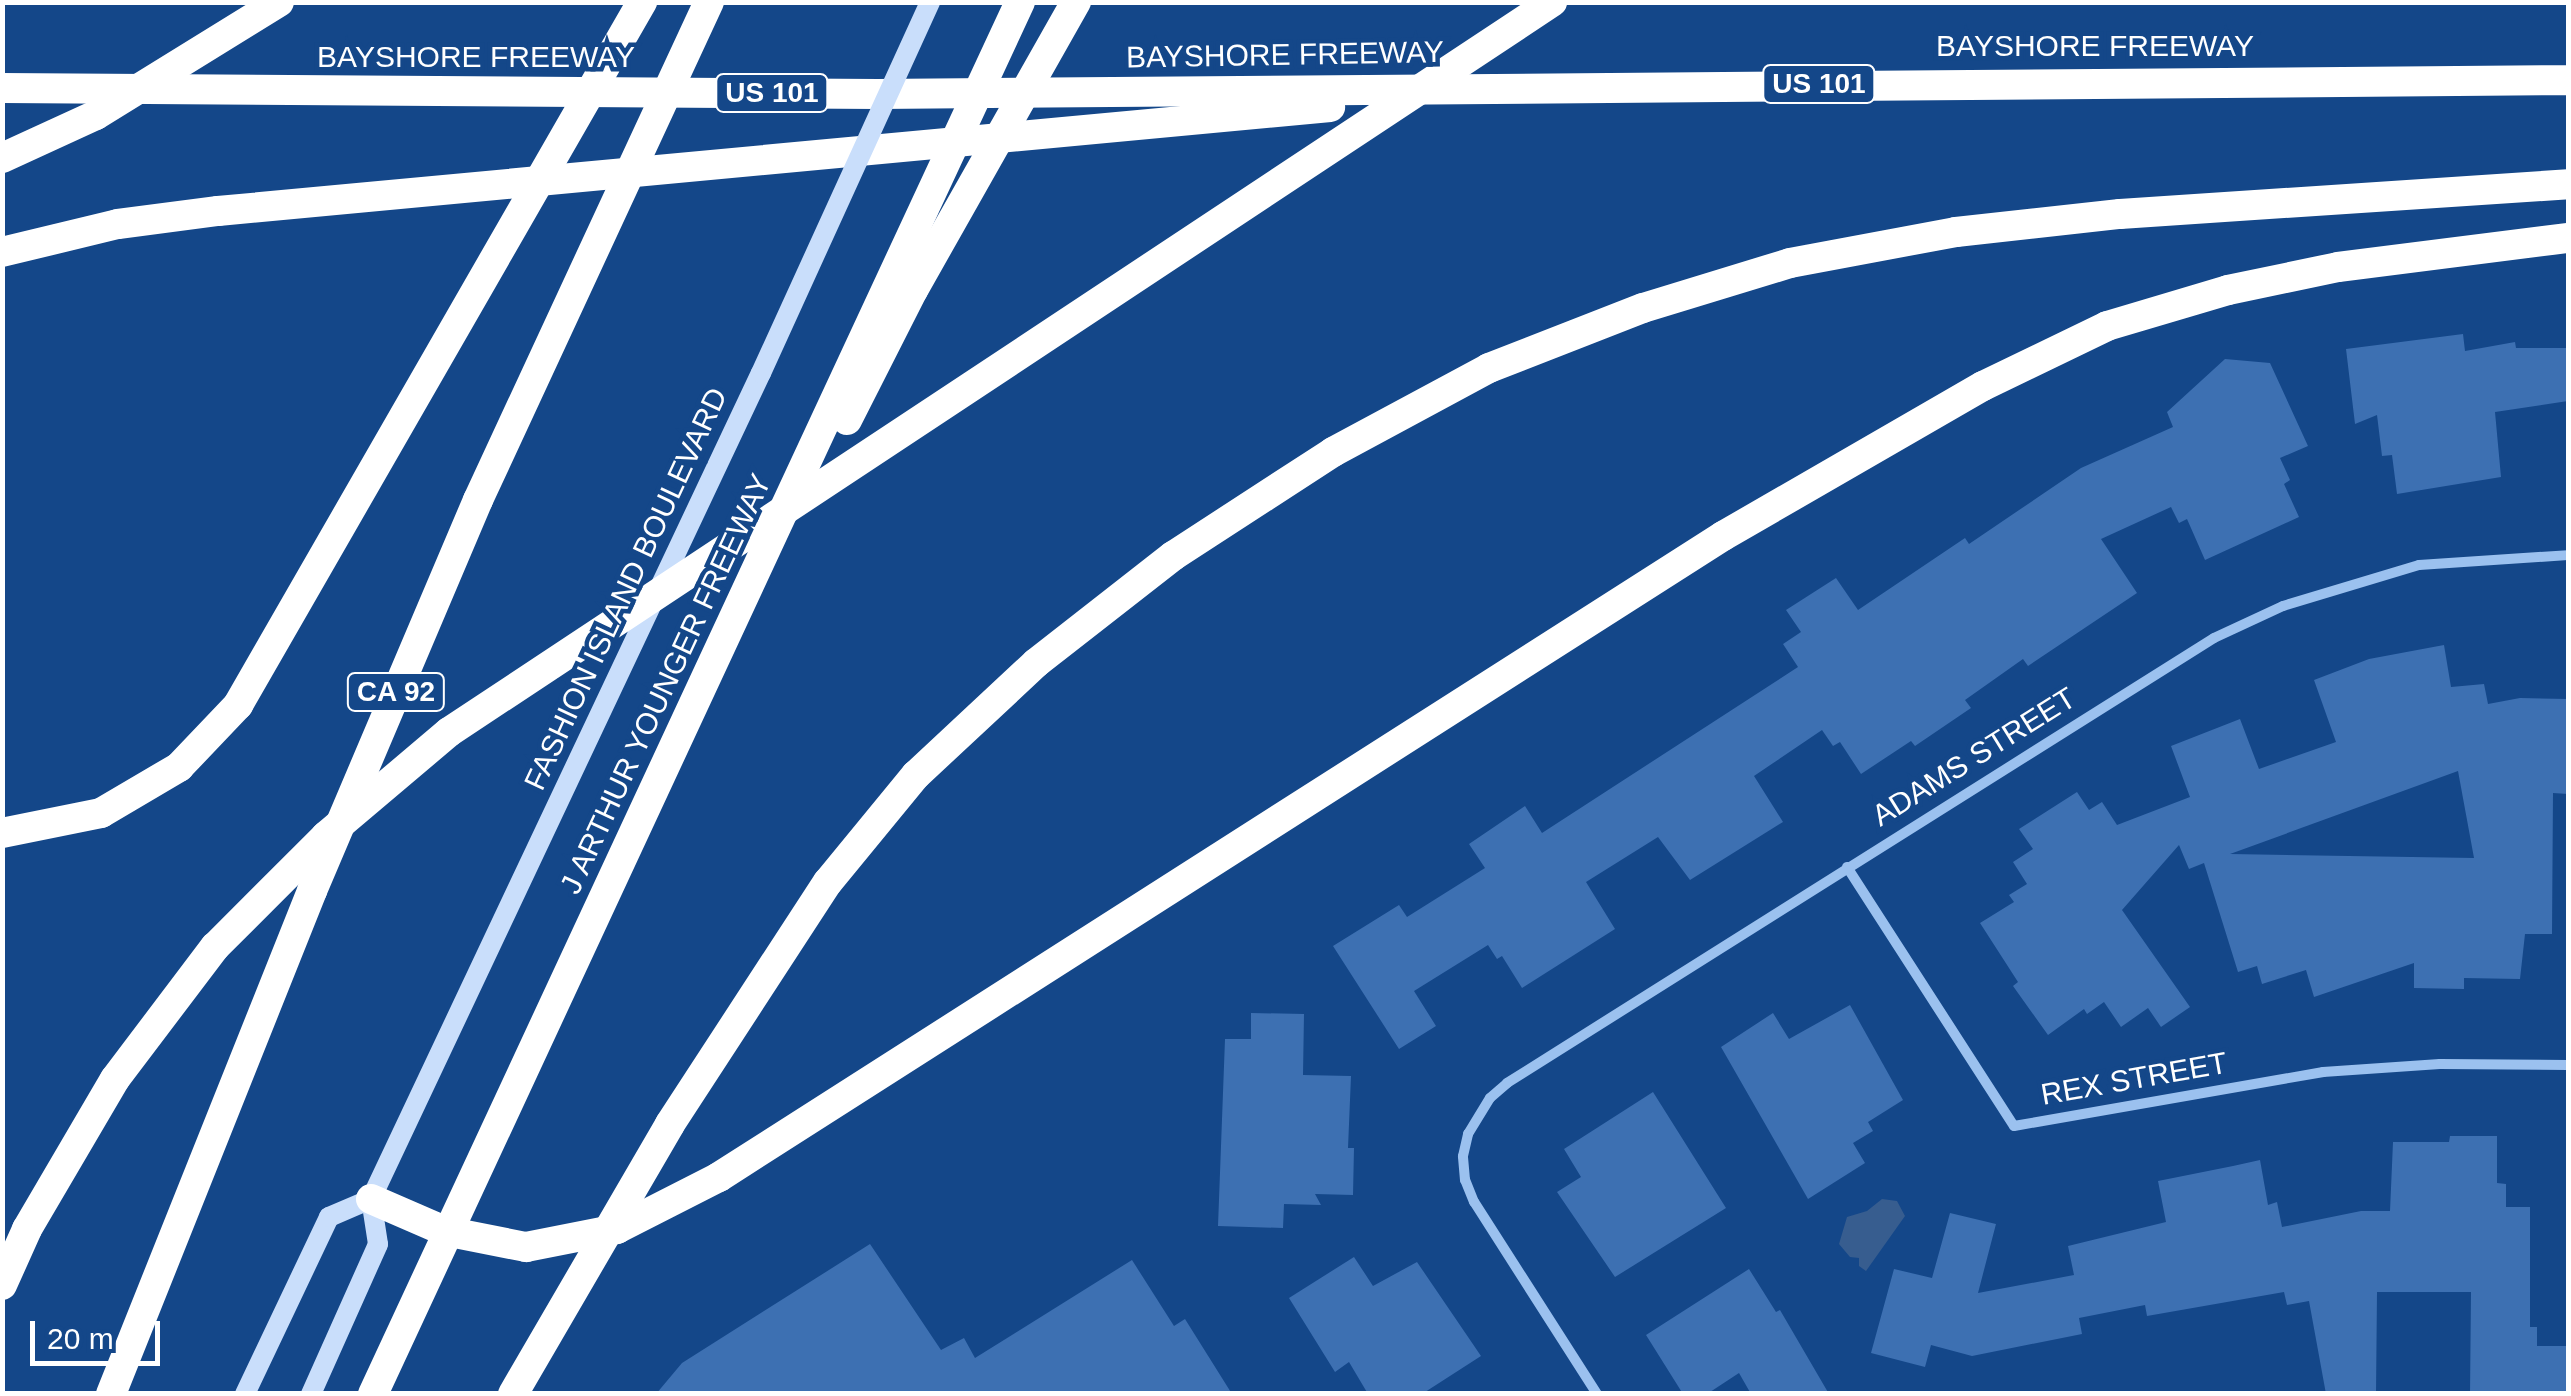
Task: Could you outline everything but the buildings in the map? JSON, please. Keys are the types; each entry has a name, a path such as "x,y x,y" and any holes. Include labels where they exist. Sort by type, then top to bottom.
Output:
{"highway":[{"path":"2,158 96,114 279,2"},
{"path":"2,834 101,813 179,767 238,706 642,2"},
{"name":"CA 92","path":"111,1394 312,891 478,500 709,2"},
{"name":"J ARTHUR YOUNGER FREEWAY","path":"373,1394 635,838 1020,2"},
{"path":"635,838 913,290 1076,2"},
{"path":"2,1284 26,1229 115,1079 215,948 326,836 449,732 1552,2"},
{"name":"BAYSHORE FREEWAY","path":"2,88 878,94 2568,80"},
{"path":"2,252 118,224 218,212 1540,87"},
{"path":"513,1394 670,1124 828,882 916,775 1036,664 1174,556 1334,452 1489,368 1643,308 1790,262 1956,232 2120,214 2568,184"},
{"path":"371,1198 446,1231 526,1247 617,1229 719,1177 1723,536 1983,386 2107,326 2228,290 2338,267 2568,238"}],"main road":[{"name":"FASHION ISLAND BOULEVARD","path":"371,1198 762,373 930,2"},
{"path":"245,1394 330,1217 371,1198 378,1244 312,1394"}],"street":[{"name":"ADAMS STREET","path":"1597,1394 1474,1202 1463,1156 1468,1134 1490,1098 2148,676 2283,606 2419,565 2568,556"},
{"name":"REX STREET","path":"1847,868 2014,1126 2323,1072 2420,1064 2568,1065"}],"water":[{"path":"1882,1199 1897,1201 1905,1216 1866,1271 1859,1266 1859,1258 1850,1257 1839,1244 1847,1217 1867,1211"}]}
